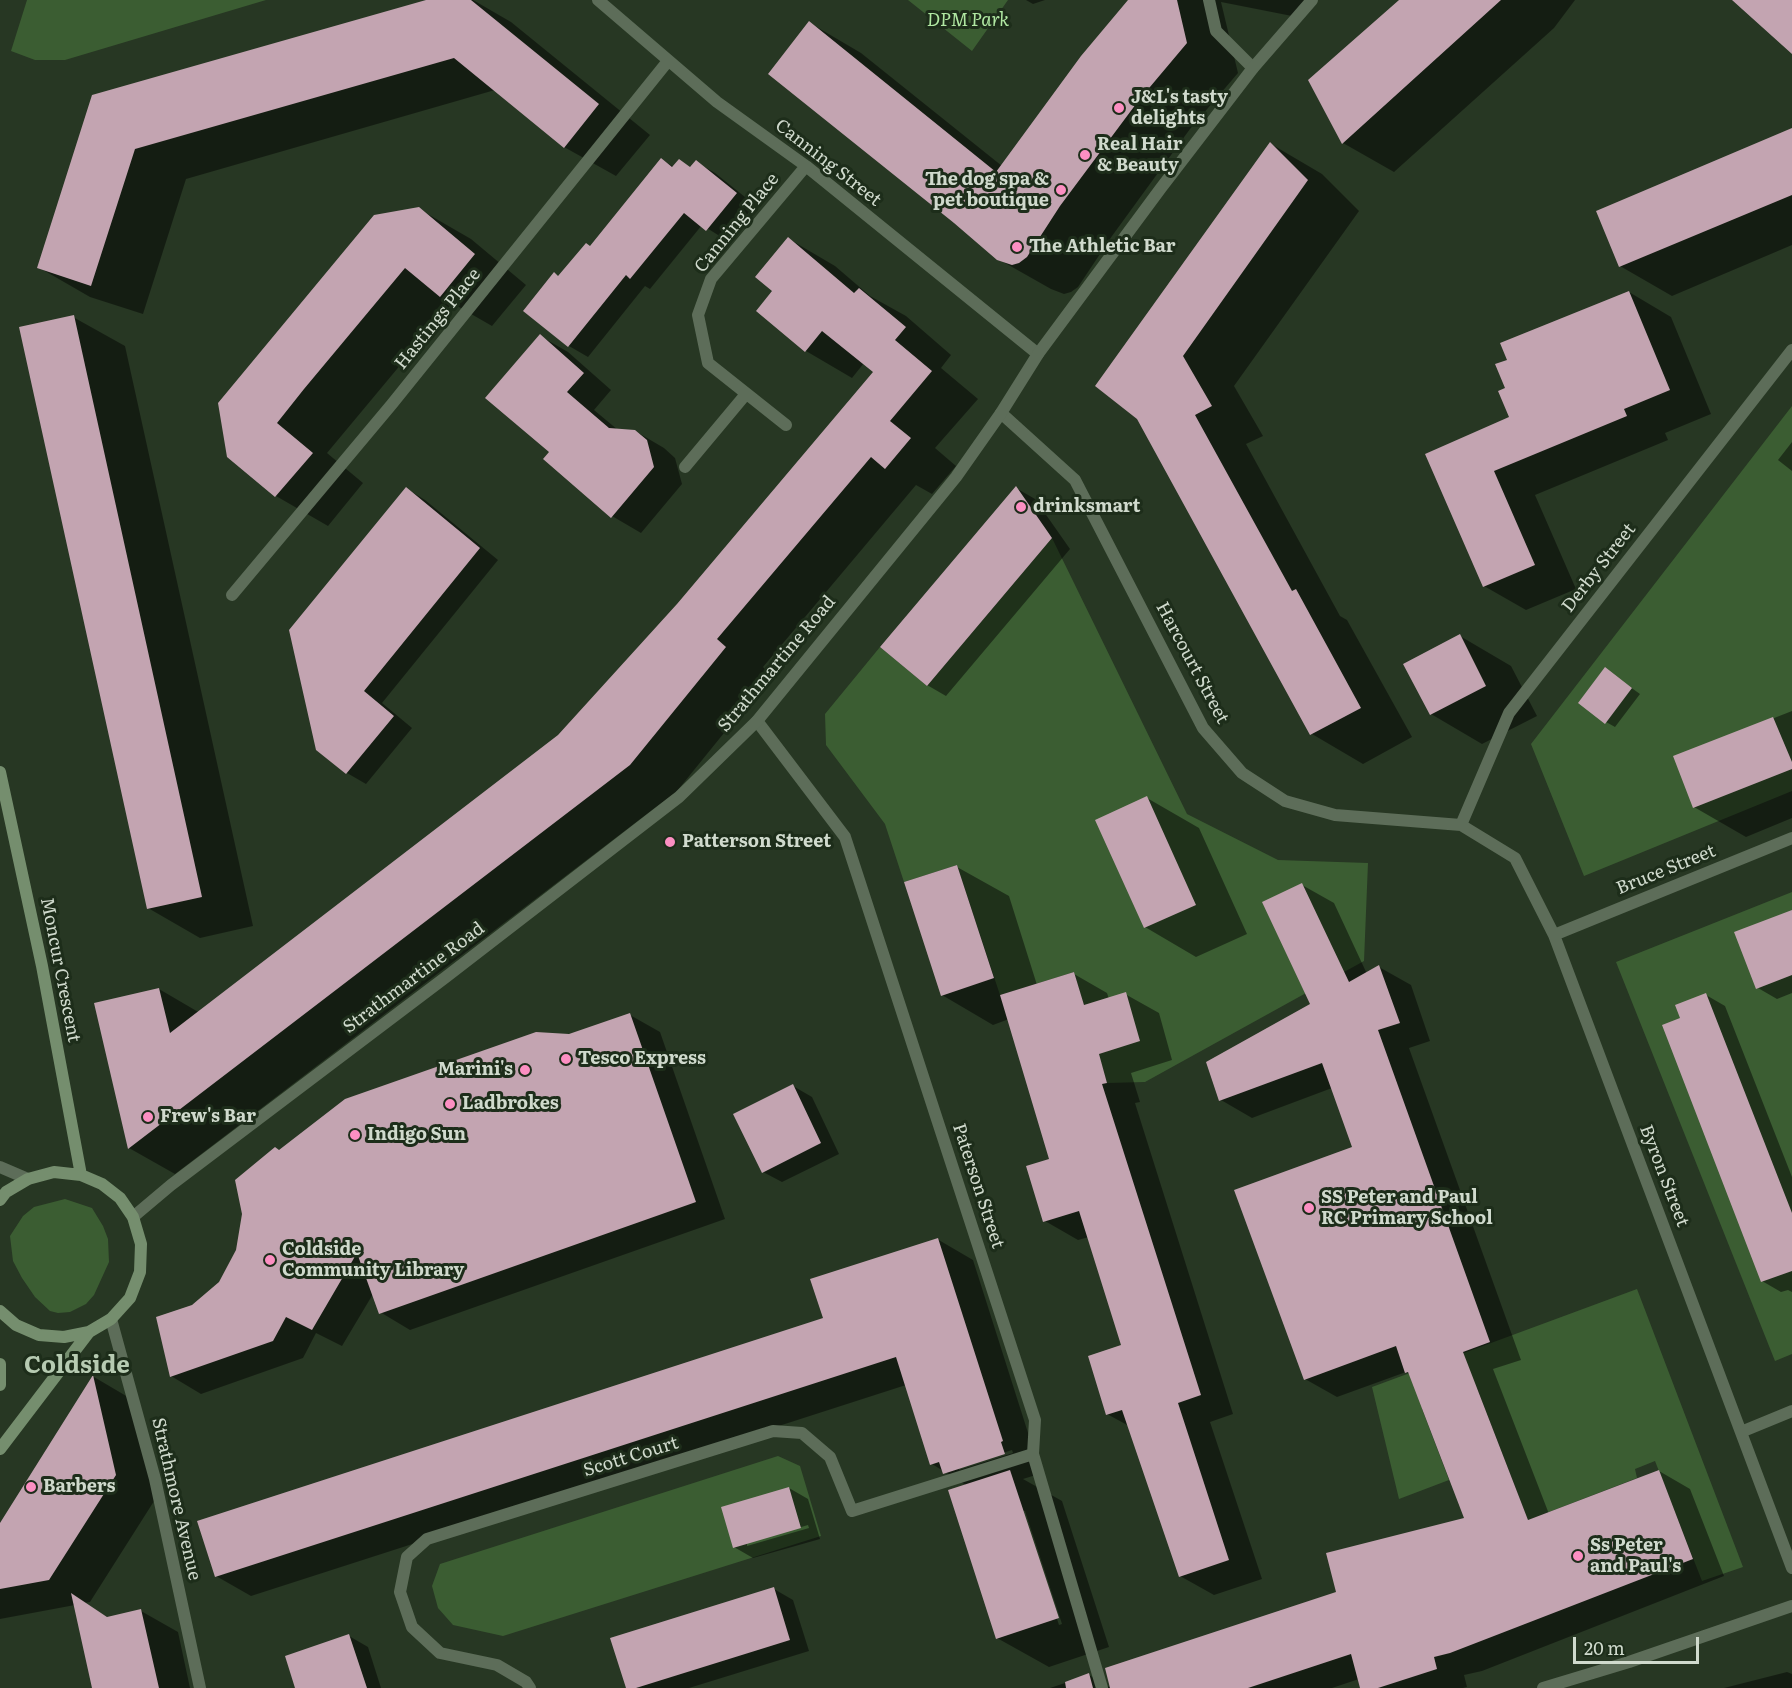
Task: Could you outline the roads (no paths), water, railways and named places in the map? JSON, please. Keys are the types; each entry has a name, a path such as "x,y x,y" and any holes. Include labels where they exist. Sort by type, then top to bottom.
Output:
{"main road":[{"name":"Moncur Crescent","path":"0,772 42,966 81,1175"},
{"path":"0,1200 6,1192 28,1179 54,1173 81,1175 102,1184 120,1198 133,1217 141,1244 140,1272 130,1298 111,1319 89,1332 64,1337 39,1335 16,1325 0,1311"},
{"path":"0,1449 89,1332"},
{"path":"0,1364 0,1385"}],"street":[{"name":"Canning Street","path":"598,0 717,102 806,166 1038,354"},
{"path":"1209,0 1216,31 1253,68"},
{"name":"Strathmartine Road","path":"133,1217 171,1185 679,797 757,721 956,477 1001,413 1038,354 1161,188 1253,68 1312,0"},
{"name":"Hastings Place","path":"231,596 392,404 668,61"},
{"name":"Canning Place","path":"786,425 708,363 698,315 711,279 806,166"},
{"name":"Derby Street","path":"1461,825 1509,713 1792,350"},
{"path":"685,467 746,394"},
{"name":"Harcourt Street","path":"1001,413 1075,480 1203,728 1242,773 1285,801 1335,814 1461,825"},
{"name":"Paterson Street","path":"757,721 845,837 1035,1420 1033,1454 1102,1688"},
{"name":"Byron Street","path":"1461,825 1515,858 1554,935 1792,1568"},
{"name":"Bruce Street","path":"1554,935 1792,838"},
{"path":"0,1167 28,1179"},
{"name":"Strathmore Avenue","path":"111,1319 155,1479 200,1688"},
{"path":"1741,1432 1792,1411"},
{"name":"Scott Court","path":"530,1688 526,1682 497,1665 440,1653 412,1627 400,1592 407,1557 427,1539 773,1431 802,1433 830,1457 852,1511 1033,1454"},
{"path":"1543,1688 1629,1662 1792,1606"}],"place":[{"name":"J&L's tasty delights","path":"1119,108"},
{"name":"Real Hair & Beauty","path":"1085,155"},
{"name":"The dog spa & pet boutique","path":"1061,190"},
{"name":"The Athletic Bar","path":"1017,247"},
{"name":"drinksmart","path":"1021,507"},
{"name":"Patterson Street","path":"670,842"},
{"name":"Tesco Express","path":"566,1059"},
{"name":"Marini's","path":"525,1070"},
{"name":"Ladbrokes","path":"450,1104"},
{"name":"Frew's Bar","path":"148,1117"},
{"name":"Indigo Sun","path":"355,1135"},
{"name":"SS Peter and Paul RC Primary School","path":"1309,1208"},
{"name":"Coldside Community Library","path":"270,1260"},
{"name":"Barbers","path":"31,1487"},
{"name":"Ss Peter and Paul's","path":"1578,1556"}],"district":[{"name":"Coldside","path":"77,1366"}],"park label":[{"name":"DPM Park","path":"968,21"}]}
